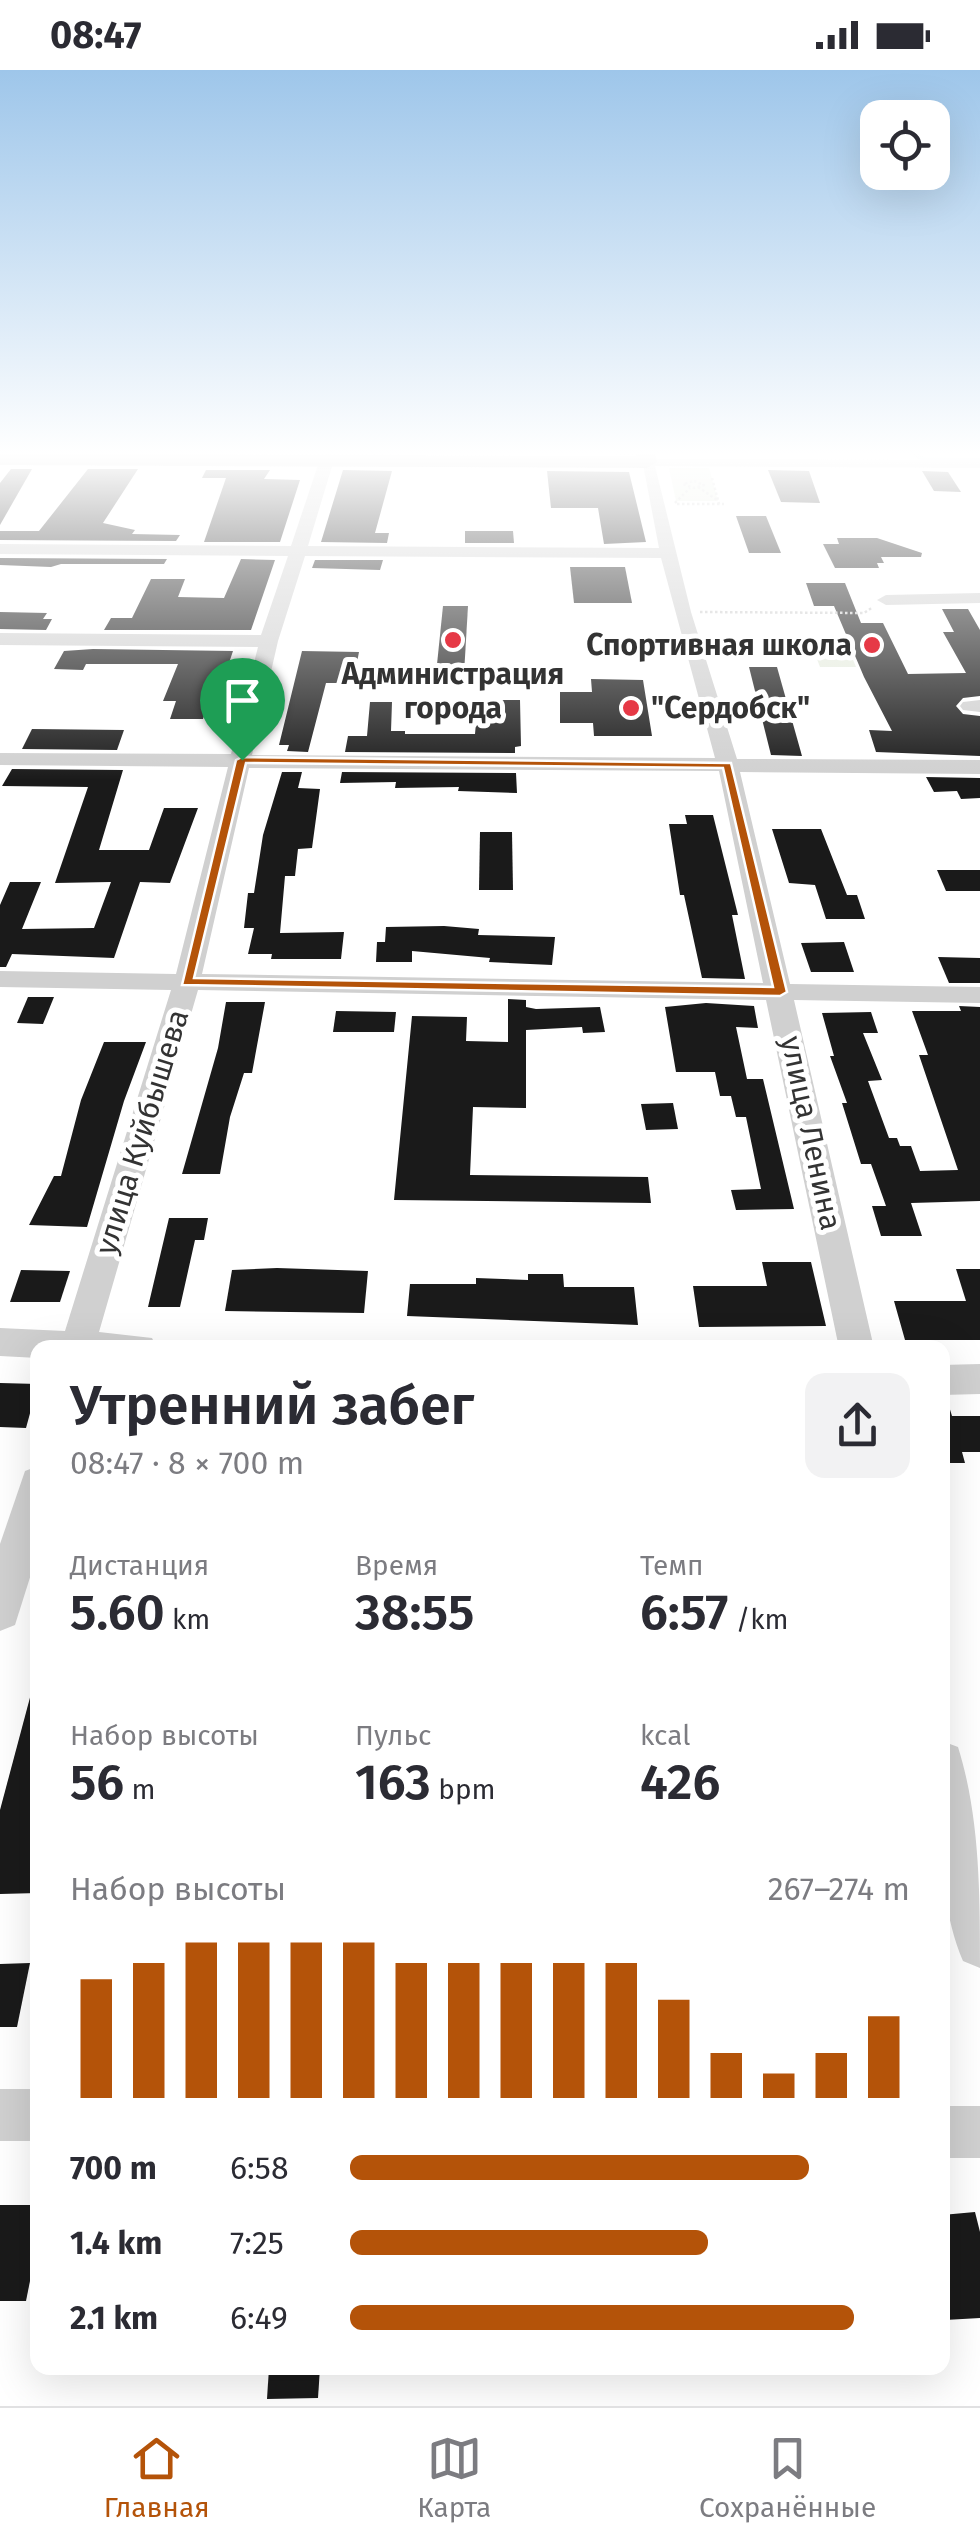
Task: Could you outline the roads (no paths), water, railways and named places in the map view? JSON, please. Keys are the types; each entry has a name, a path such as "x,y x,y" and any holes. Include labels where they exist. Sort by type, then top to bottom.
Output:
{"street":[{"name":"улица Куйбышева","path":"80,1340 186,982 269,641 297,562"},
{"name":"улица Ленина","path":"671,562 728,765 854,1340"},
{"path":"886,600 980,598"},
{"path":"0,639 269,641"},
{"path":"0,759 980,767"},
{"path":"0,979 980,995"},
{"path":"0,1342 30,1344"},
{"path":"950,1380 980,1380"},
{"path":"0,1611 30,1510"},
{"path":"950,1800 980,1944"},
{"path":"0,2115 30,2115"},
{"path":"950,2132 980,2132"}],"place":[{"name":"Администрация города","path":"453,640"},
{"name":"Спортивная школа","path":"872,645"},
{"name":"\"Сердобск\"","path":"631,708"}]}
